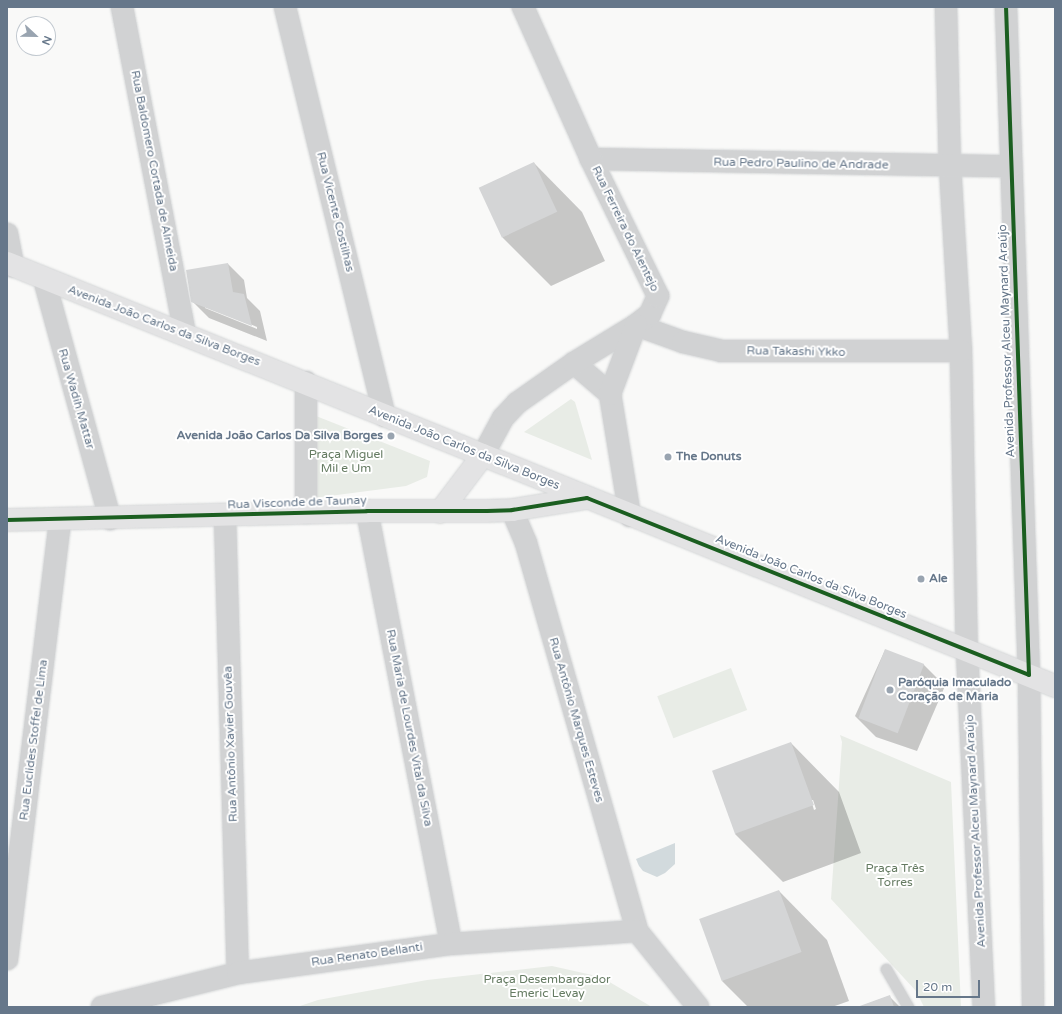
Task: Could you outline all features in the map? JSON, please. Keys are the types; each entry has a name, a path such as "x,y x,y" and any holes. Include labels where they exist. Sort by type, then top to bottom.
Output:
{"street":[{"name":"Rua Baldomero Cortada de Almeida","path":"122,7 185,334"},
{"name":"Rua Vicente Costilhas","path":"285,7 385,416"},
{"name":"Rua Ferreira do Alentejo","path":"483,455 503,418 517,403 574,362 636,325 650,314 656,305 658,296 655,286 591,159 523,7"},
{"name":"Avenida Professor Alceu Maynard Araújo","path":"946,7 950,166 961,352 967,651 984,1007"},
{"name":"Avenida Professor Alceu Maynard Araújo","path":"1006,7 1029,675 1033,1007"},
{"name":"Rua Pedro Paulino de Andrade","path":"591,159 1011,166"},
{"path":"7,234 10,264"},
{"name":"Avenida João Carlos da Silva Borges","path":"10,264 44,279 306,382 385,416 630,516 1055,686"},
{"name":"Rua Wadih Mattar","path":"44,279 110,519"},
{"name":"Rua Takashi Ykko","path":"636,325 683,342 721,351 961,352"},
{"path":"630,516 610,394 636,325"},
{"path":"574,362 610,394"},
{"path":"306,382 306,513"},
{"path":"440,512 483,455"},
{"name":"Rua Visconde de Taunay","path":"7,520 110,519 367,511 440,512 512,510 587,498"},
{"name":"Rua Antônio Marques Esteves","path":"512,510 526,543 637,931"},
{"name":"Rua Maria de Lourdes Vital da Silva","path":"367,511 451,944"},
{"name":"Rua Antônio Xavier Gouvêa","path":"225,516 238,973"},
{"name":"Rua Euclides Stoffel de Lima","path":"7,959 60,520"},
{"path":"637,931 698,1007"},
{"name":"Rua Renato Bellanti","path":"102,1007 238,973 451,944 637,931"}],"lane":[{"path":"886,970 908,1007"}],"green space":[{"path":"571,399 575,402 592,460 524,432"},
{"name":"Praça Miguel Mil e Um","path":"316,416 430,461 427,477 406,486 314,498"},
{"path":"731,668 747,710 673,738 657,696"},
{"name":"Praça Três Torres","path":"840,735 951,782 961,1007 924,1007 916,991 831,899 842,742"},
{"name":"Praça Desembargador Emeric Levay","path":"552,966 601,977 652,1007 297,1007 318,1000 427,980"}],"shaded area":[{"path":"675,843 675,864 665,873 657,877 643,871 639,866 636,859"}],"building":[{"path":"534,162 557,212 502,238 479,188"},
{"path":"228,263 233,292 244,294 252,326 191,302 186,270"},
{"name":"Paróquia Imaculado Coração de Maria","path":"885,649 924,664 898,733 858,718"},
{"path":"791,742 814,805 735,834 712,771"},
{"path":"779,890 802,952 722,981 699,919"},
{"path":"890,995 894,1007 857,1007"}],"cycle path":[{"path":"7,520 367,511 487,511 512,510 587,498 1029,675 1006,7"}],"place":[{"name":"Avenida João Carlos Da Silva Borges","path":"391,436"},
{"name":"The Donuts","path":"668,457"},
{"name":"Ale","path":"921,579"},
{"name":"Paróquia Imaculado Coração de Maria","path":"890,690"}]}
